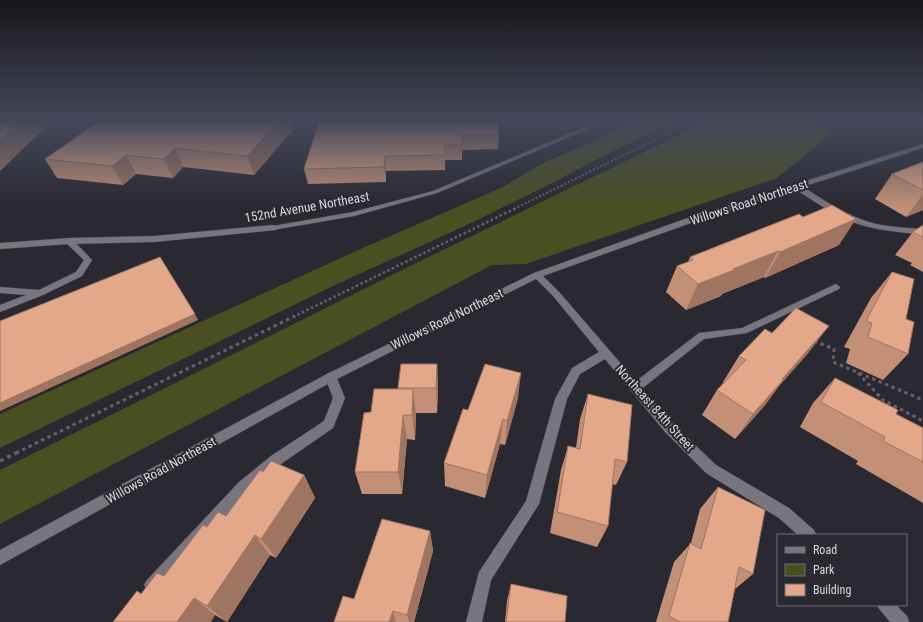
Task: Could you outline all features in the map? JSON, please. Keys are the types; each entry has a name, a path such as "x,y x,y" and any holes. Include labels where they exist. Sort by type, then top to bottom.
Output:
{"street":[{"name":"Willows Road Northeast","path":"0,558 331,377 537,275 684,222 907,151"},
{"path":"796,186 844,215 869,225 888,229 923,232"},
{"name":"152nd Avenue Northeast","path":"0,246 69,241 154,238 273,228"},
{"name":"Northeast 84th Street","path":"537,275 557,295 669,428 711,469 784,513 808,534"},
{"path":"474,622 484,577 532,504 561,399 576,371 606,353"},
{"path":"141,598 161,574 244,486 276,460 314,436 329,424 339,398 331,377"},
{"path":"886,606 901,622"}],"lane":[{"name":"152nd Avenue Northeast","path":"273,228 354,214 435,192 533,151"},
{"path":"0,309 40,293 79,274 88,260 69,241"},
{"path":"635,388 702,336 744,331 836,287"},
{"path":"0,290 40,293"}],"path":[{"path":"0,461 631,151"},
{"path":"809,338 834,349 833,362 923,400"},
{"path":"856,372 883,400 923,421"}],"green space":[{"path":"571,151 613,151 465,226 337,284 0,448 0,414 356,251 503,187 541,164"},
{"path":"646,151 810,151 777,178 526,264 492,265 0,524 0,470 406,268"}],"building":[{"path":"56,151 172,151 164,159 126,155 112,166 45,159"},
{"path":"202,151 252,151 247,156"},
{"path":"310,151 445,151 445,155 385,156 384,167 304,169"},
{"path":"923,162 923,190 892,174"},
{"path":"832,205 856,219 780,252 778,251 698,284 677,266 693,260 690,257 799,214 803,217"},
{"path":"923,225 923,237 913,232"},
{"path":"160,257 195,314 0,403 0,321"},
{"path":"892,272 914,279 906,319 914,322 908,354 868,337 872,323 866,321"},
{"path":"796,308 829,326 753,414 717,390 746,360 739,356 765,329 772,333"},
{"path":"401,364 437,364 436,388 398,388"},
{"path":"485,364 521,373 507,421 503,419 487,475 444,463 463,409 468,410"},
{"path":"835,378 898,410 896,414 923,428 923,462 883,441 885,437 821,402"},
{"path":"374,389 413,389 412,415 403,415 398,472 355,472 364,413 371,412"},
{"path":"588,394 632,405 627,462 615,459 608,526 557,512 568,446 580,449"},
{"path":"271,461 304,475 261,539 255,535 207,606 194,598 177,622 113,622 137,591 141,594 157,573 164,576 203,525 207,527 218,512 226,516 260,470 263,472"},
{"path":"718,487 765,510 753,574 739,567 728,622 680,622 669,616 690,543 701,549"},
{"path":"382,519 430,531 407,615 393,611 389,622 334,622 343,596 354,599"},
{"path":"511,584 567,596 565,622 506,622"}]}
